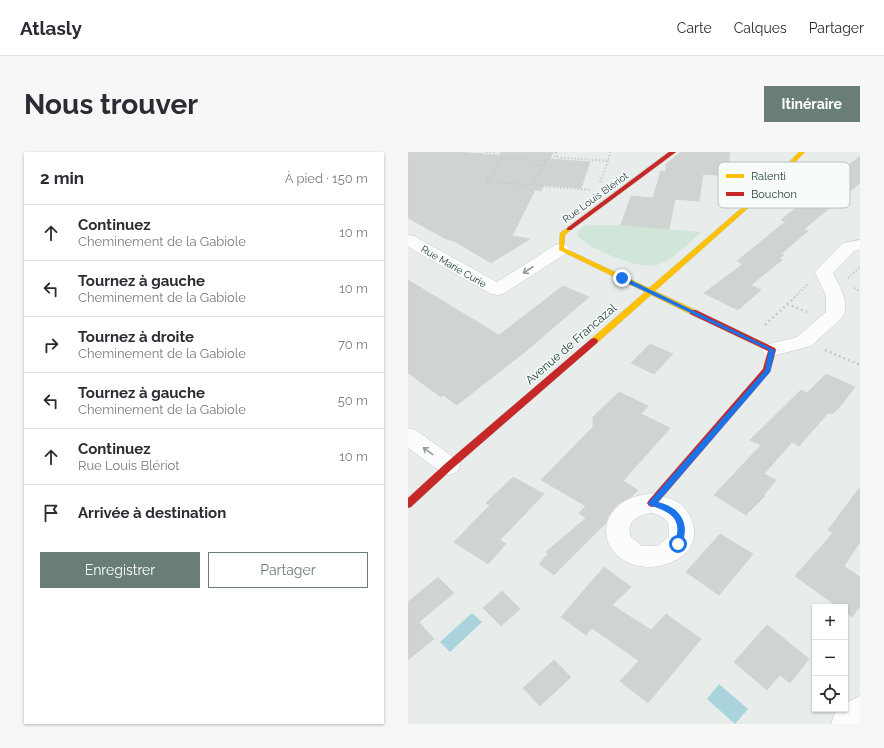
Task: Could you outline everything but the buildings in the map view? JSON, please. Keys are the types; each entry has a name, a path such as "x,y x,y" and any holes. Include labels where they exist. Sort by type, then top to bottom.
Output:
{"street":[{"name":"Rue Louis Blériot","path":"561,249 562,234 673,152"},
{"name":"Avenue de Francazal","path":"792,162 802,152"},
{"name":"Avenue de Francazal","path":"410,498 449,466 745,208"},
{"name":"Rue Marie Curie","path":"408,240 497,290 561,249"},
{"path":"561,249 772,350 804,342 835,314 835,296 824,272 848,247 860,246"},
{"path":"652,503 767,370 772,350"},
{"path":"408,436 449,466"},
{"path":"846,724 860,711"}],"path":[{"path":"486,152 496,152"},
{"path":"556,152 555,157 608,162"},
{"path":"532,186 546,161 502,158 488,182 532,186 591,190 601,181 610,152"},
{"path":"750,339 808,284"},
{"path":"804,342 860,365"}],"green space":[{"path":"585,225 621,225 701,232 671,258 660,264 652,266 630,262 594,248 578,237 577,232"}],"water":[{"path":"472,613 482,622 450,652 440,642"},
{"path":"719,684 748,709 735,724 707,699"}],"traffic: slow":[{"path":"792,162 802,152"},
{"path":"594,341 745,208"},
{"path":"569,229 562,234 561,249 693,312"}],"traffic: jam":[{"path":"569,229 673,152"},
{"path":"652,503 767,370 772,350 693,312"},
{"path":"408,504 449,466 594,341"}],"route":[{"path":"622,278 772,350 767,370 652,503 671,510 678,518 682,526 682,535 678,544"}]}
